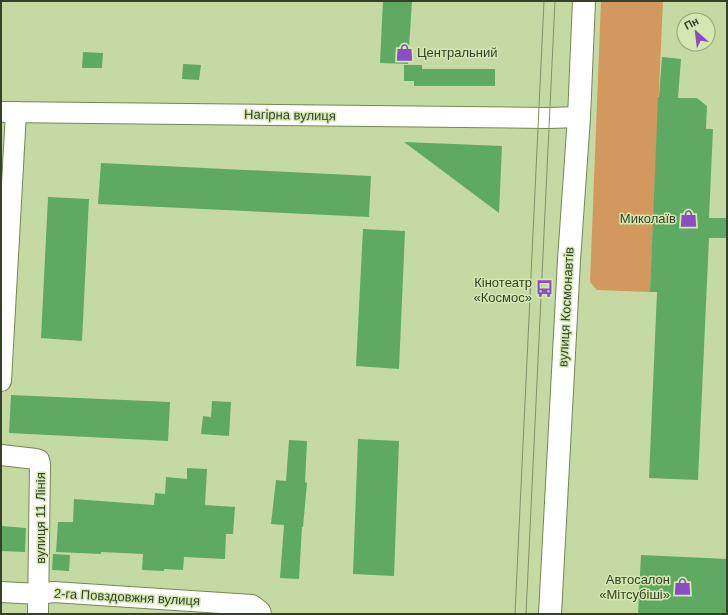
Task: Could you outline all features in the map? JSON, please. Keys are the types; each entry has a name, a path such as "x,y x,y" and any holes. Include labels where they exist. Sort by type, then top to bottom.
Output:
{"main road":[{"name":"вулиця Космонавтів","path":"550,614 569,260 579,116 584,1"}],"street":[{"name":"Нагірна вулиця","path":"8,112 550,118 579,116"},
{"path":"1,381 8,112"},
{"name":"вулиця 11 Лінія","path":"1,455 36,459 39,460 40,464 38,614"},
{"name":"2-га Повздовжня вулиця","path":"1,592 39,594 60,593 257,609"}],"shaded area":[{"path":"601,1 663,1 650,292 597,290 590,282"}],"building":[{"path":"383,1 412,1 408,64 380,63"},
{"path":"83,52 103,53 102,68 82,68"},
{"path":"662,57 681,59 678,98 697,98 707,106 706,129 713,129 709,218 727,218 727,238 709,238 698,480 649,478 657,292 650,292 658,97"},
{"path":"183,64 201,65 199,80 182,79"},
{"path":"404,65 422,65 422,69 495,69 495,86 414,86 414,81 404,81"},
{"path":"404,142 502,146 499,213"},
{"path":"101,163 371,176 369,217 98,204"},
{"path":"48,197 89,199 82,341 41,338"},
{"path":"363,229 405,231 399,369 356,366"},
{"path":"11,395 170,402 168,441 9,433"},
{"path":"212,401 231,402 229,436 201,434 203,416 211,417"},
{"path":"358,439 399,441 394,576 353,574"},
{"path":"289,440 307,441 305,482 307,483 302,527 299,579 280,578 284,525 271,524 276,480 286,481"},
{"path":"187,468 207,469 205,505 235,507 233,534 226,534 225,559 184,557 183,570 164,569 164,571 142,570 143,554 56,552 58,522 73,522 74,499 154,505 155,493 165,494 166,477 187,479"},
{"path":"1,526 26,528 25,552 1,551"},
{"path":"53,554 70,555 69,571 52,570"},
{"name":"Автосалон «Мітсубіші»","path":"641,555 727,559 727,614 638,614"}],"tram line":[{"path":"515,614 544,1"},
{"path":"526,614 555,1"}],"place":[{"name":"Центральний","path":"404,52"},
{"name":"Миколаїв","path":"689,218"},
{"name":"Кінотеатр «Космос»","path":"545,289"},
{"name":"Автосалон «Мітсубіші»","path":"683,586"}]}
